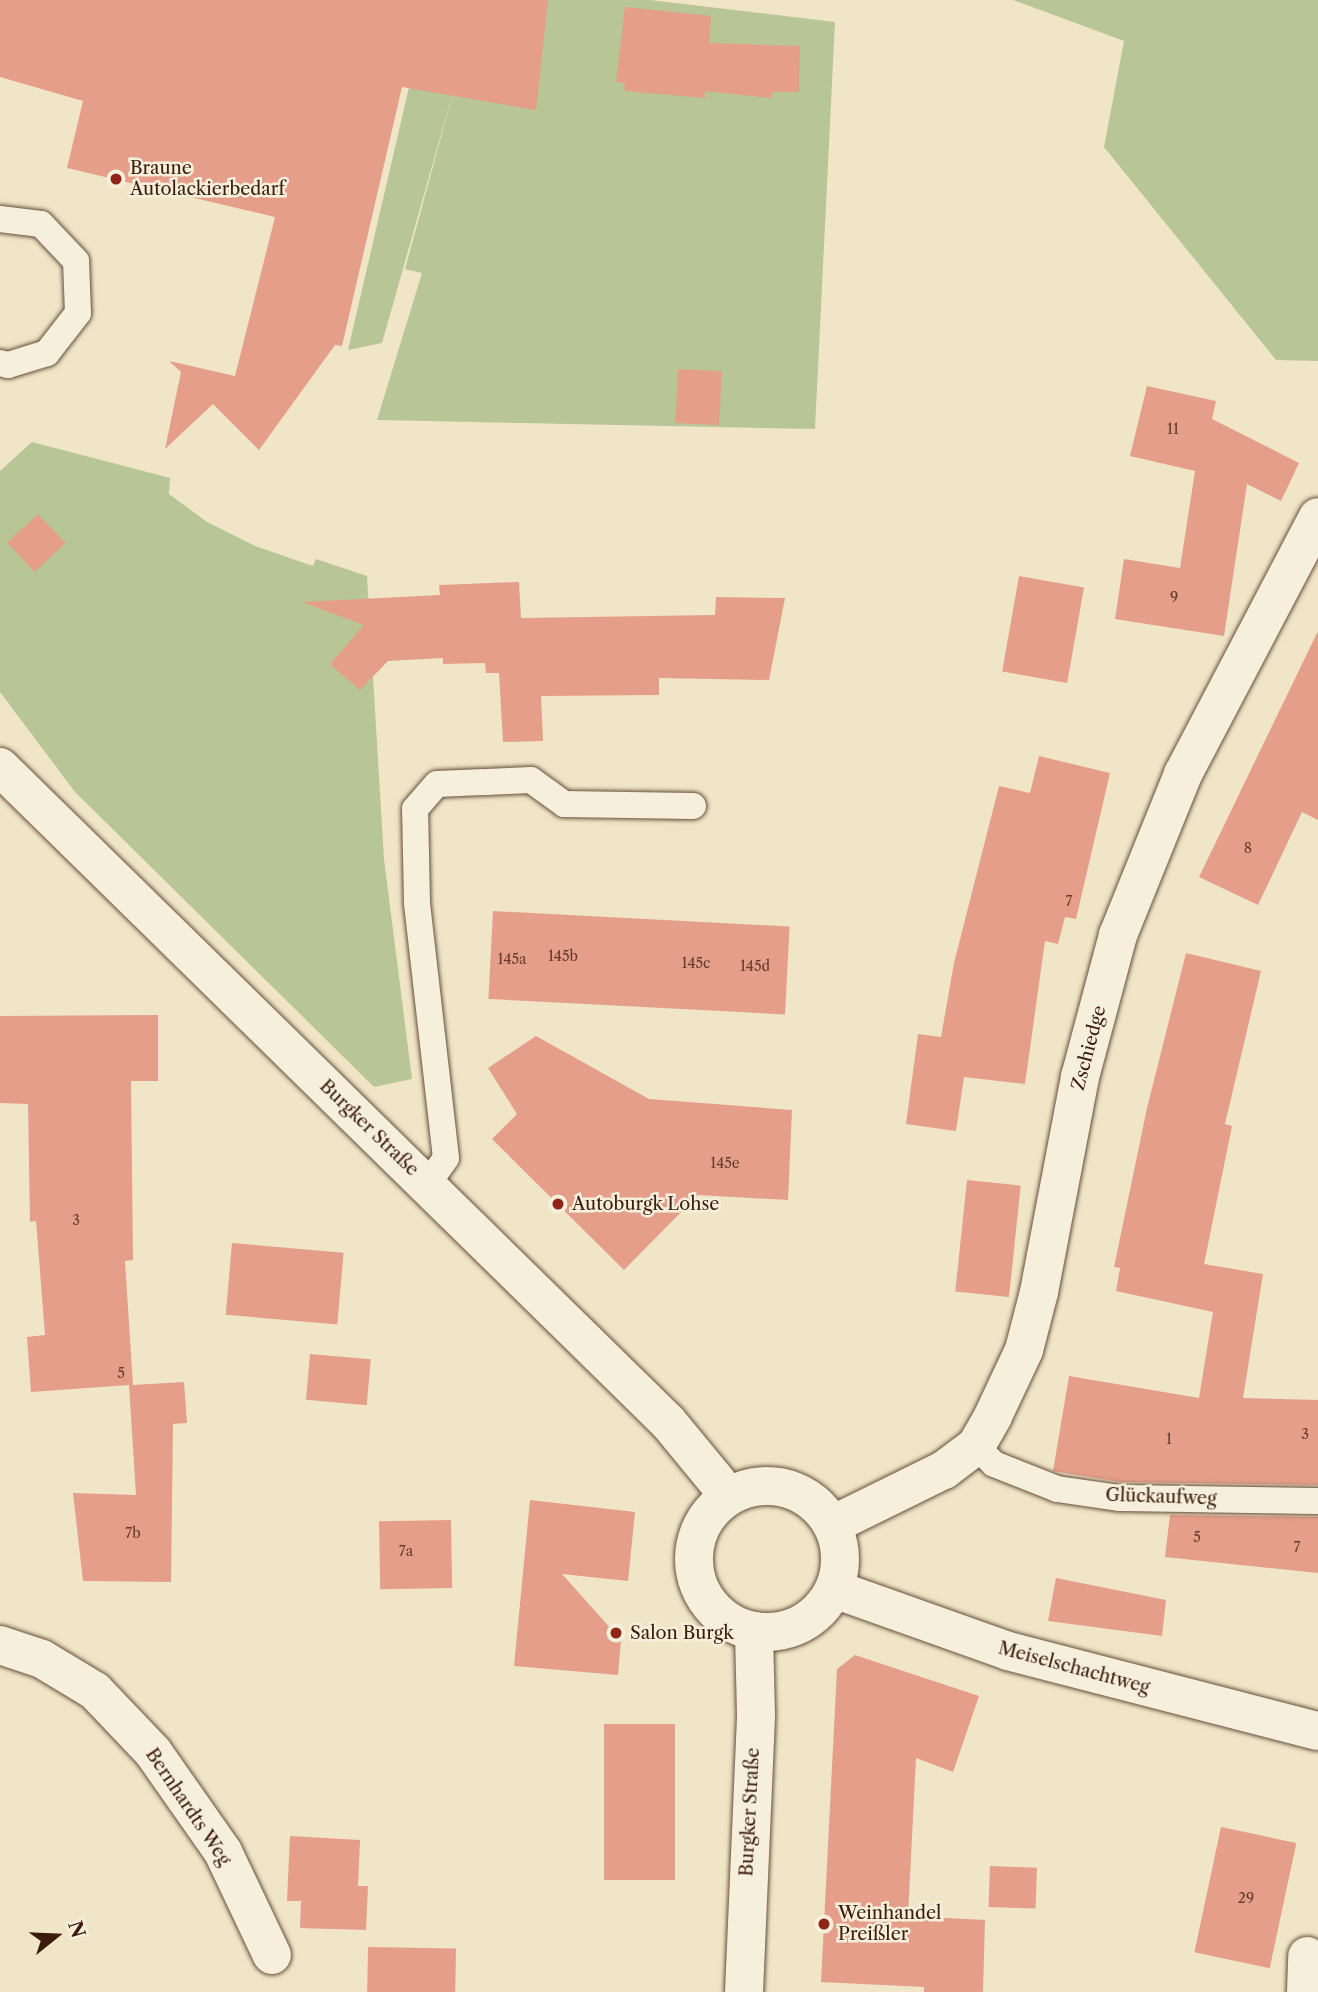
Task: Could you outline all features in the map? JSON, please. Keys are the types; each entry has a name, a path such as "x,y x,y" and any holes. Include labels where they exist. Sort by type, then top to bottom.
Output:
{"street":[{"name":"Zschiedge","path":"976,1446 1024,1350 1080,1077 1118,935 1183,774 1318,517"},
{"name":"Burgker Straße","path":"0,767 668,1422 729,1496"},
{"path":"832,1525 909,1490 976,1446"},
{"path":"747,1488 787,1488 821,1509 832,1525 841,1557 834,1589 820,1610 799,1625 754,1632 730,1623 712,1606 698,1584 694,1560 698,1535 710,1513 729,1496 747,1488"},
{"name":"Meiselschachtweg","path":"834,1589 1008,1651 1318,1731"},
{"name":"Burgker Straße","path":"744,1992 756,1714 754,1632"},
{"name":"Bernhardts Weg","path":"0,1645 42,1659 95,1691 153,1752 223,1852 272,1955"}],"lane":[{"path":"0,219 41,225 76,261 78,313 47,353 8,365 0,363"},
{"path":"427,1185 446,1158 417,902 415,809 437,784 531,780 564,804 693,806"},
{"name":"Glückaufweg","path":"976,1446 994,1464 1057,1489 1120,1498 1318,1501"}],"green space":[{"path":"456,0 650,0 835,22 815,429 377,420 422,273 405,269 457,78 382,343 348,350 423,27"},
{"path":"1013,0 1318,0 1318,361 1276,360 1104,147 1124,41"},
{"path":"32,442 170,478 169,494 207,522 255,546 313,566 316,559 367,576 384,859 412,1079 374,1087 75,792 0,692 0,471"}],"building":[{"path":"0,0 548,0 536,110 402,87 342,346 335,345 259,450 213,404 165,449 181,372 169,361 235,376 275,217 67,168 83,101 0,77"},
{"path":"625,7 711,16 709,43 800,46 799,92 772,92 771,98 705,91 705,98 625,91 624,83 616,82"},
{"path":"678,369 722,371 719,425 675,423"},
{"path":"1147,386 1216,401 1212,419 1299,463 1281,501 1247,484 1224,636 1115,619 1124,559 1180,568 1195,471 1130,456"},
{"path":"38,514 65,543 35,572 7,543"},
{"path":"1019,576 1084,587 1067,683 1002,672"},
{"path":"519,582 521,618 715,615 716,597 785,598 769,680 659,678 659,695 541,696 543,741 503,742 499,673 486,673 485,663 443,664 443,658 388,661 360,690 330,664 364,625 302,602 440,595 439,585"},
{"path":"1318,631 1318,820 1302,812 1258,905 1199,877"},
{"path":"1039,756 1110,773 1076,919 1065,917 1058,944 1045,941 1025,1084 964,1077 956,1131 906,1124 918,1034 941,1037 954,963 999,786 1030,793"},
{"path":"493,911 790,927 785,1014 488,999"},
{"path":"1186,953 1261,971 1225,1124 1232,1126 1204,1264 1263,1274 1243,1398 1318,1400 1318,1485 1121,1482 1053,1471 1069,1376 1199,1398 1213,1312 1116,1291 1120,1268 1114,1267 1147,1108"},
{"path":"158,1015 158,1081 131,1081 133,1260 125,1261 133,1385 184,1382 187,1423 173,1424 171,1582 83,1581 73,1493 136,1495 129,1385 31,1392 27,1337 45,1335 36,1221 30,1222 28,1104 0,1103 0,1016"},
{"path":"536,1036 649,1099 792,1110 788,1200 698,1195 624,1270 492,1139 517,1114 488,1068"},
{"path":"967,1180 1021,1186 1009,1297 955,1291"},
{"path":"232,1243 344,1253 337,1324 226,1315"},
{"path":"310,1354 371,1359 367,1405 306,1400"},
{"path":"530,1500 635,1512 628,1581 562,1574 621,1640 618,1675 514,1666"},
{"path":"1170,1515 1318,1517 1318,1573 1165,1557"},
{"path":"451,1520 452,1588 380,1589 379,1521"},
{"path":"1056,1578 1166,1600 1162,1636 1048,1621"},
{"path":"855,1655 979,1696 953,1772 916,1758 908,1916 985,1920 983,1992 924,1992 924,1987 821,1982 837,1669"},
{"path":"604,1724 675,1724 675,1880 604,1880"},
{"path":"1221,1827 1296,1843 1270,1968 1194,1952"},
{"path":"290,1836 360,1840 358,1886 368,1886 366,1930 300,1928 301,1901 287,1901"},
{"path":"990,1866 1037,1868 1036,1909 989,1907"},
{"path":"368,1947 456,1949 455,1992 367,1992"}],"place":[{"name":"Braune Autolackierbedarf","path":"116,179"},
{"name":"Autoburgk Lohse","path":"558,1204"},
{"name":"Salon Burgk","path":"616,1633"},
{"name":"Weinhandel Preißler","path":"824,1924"}]}
